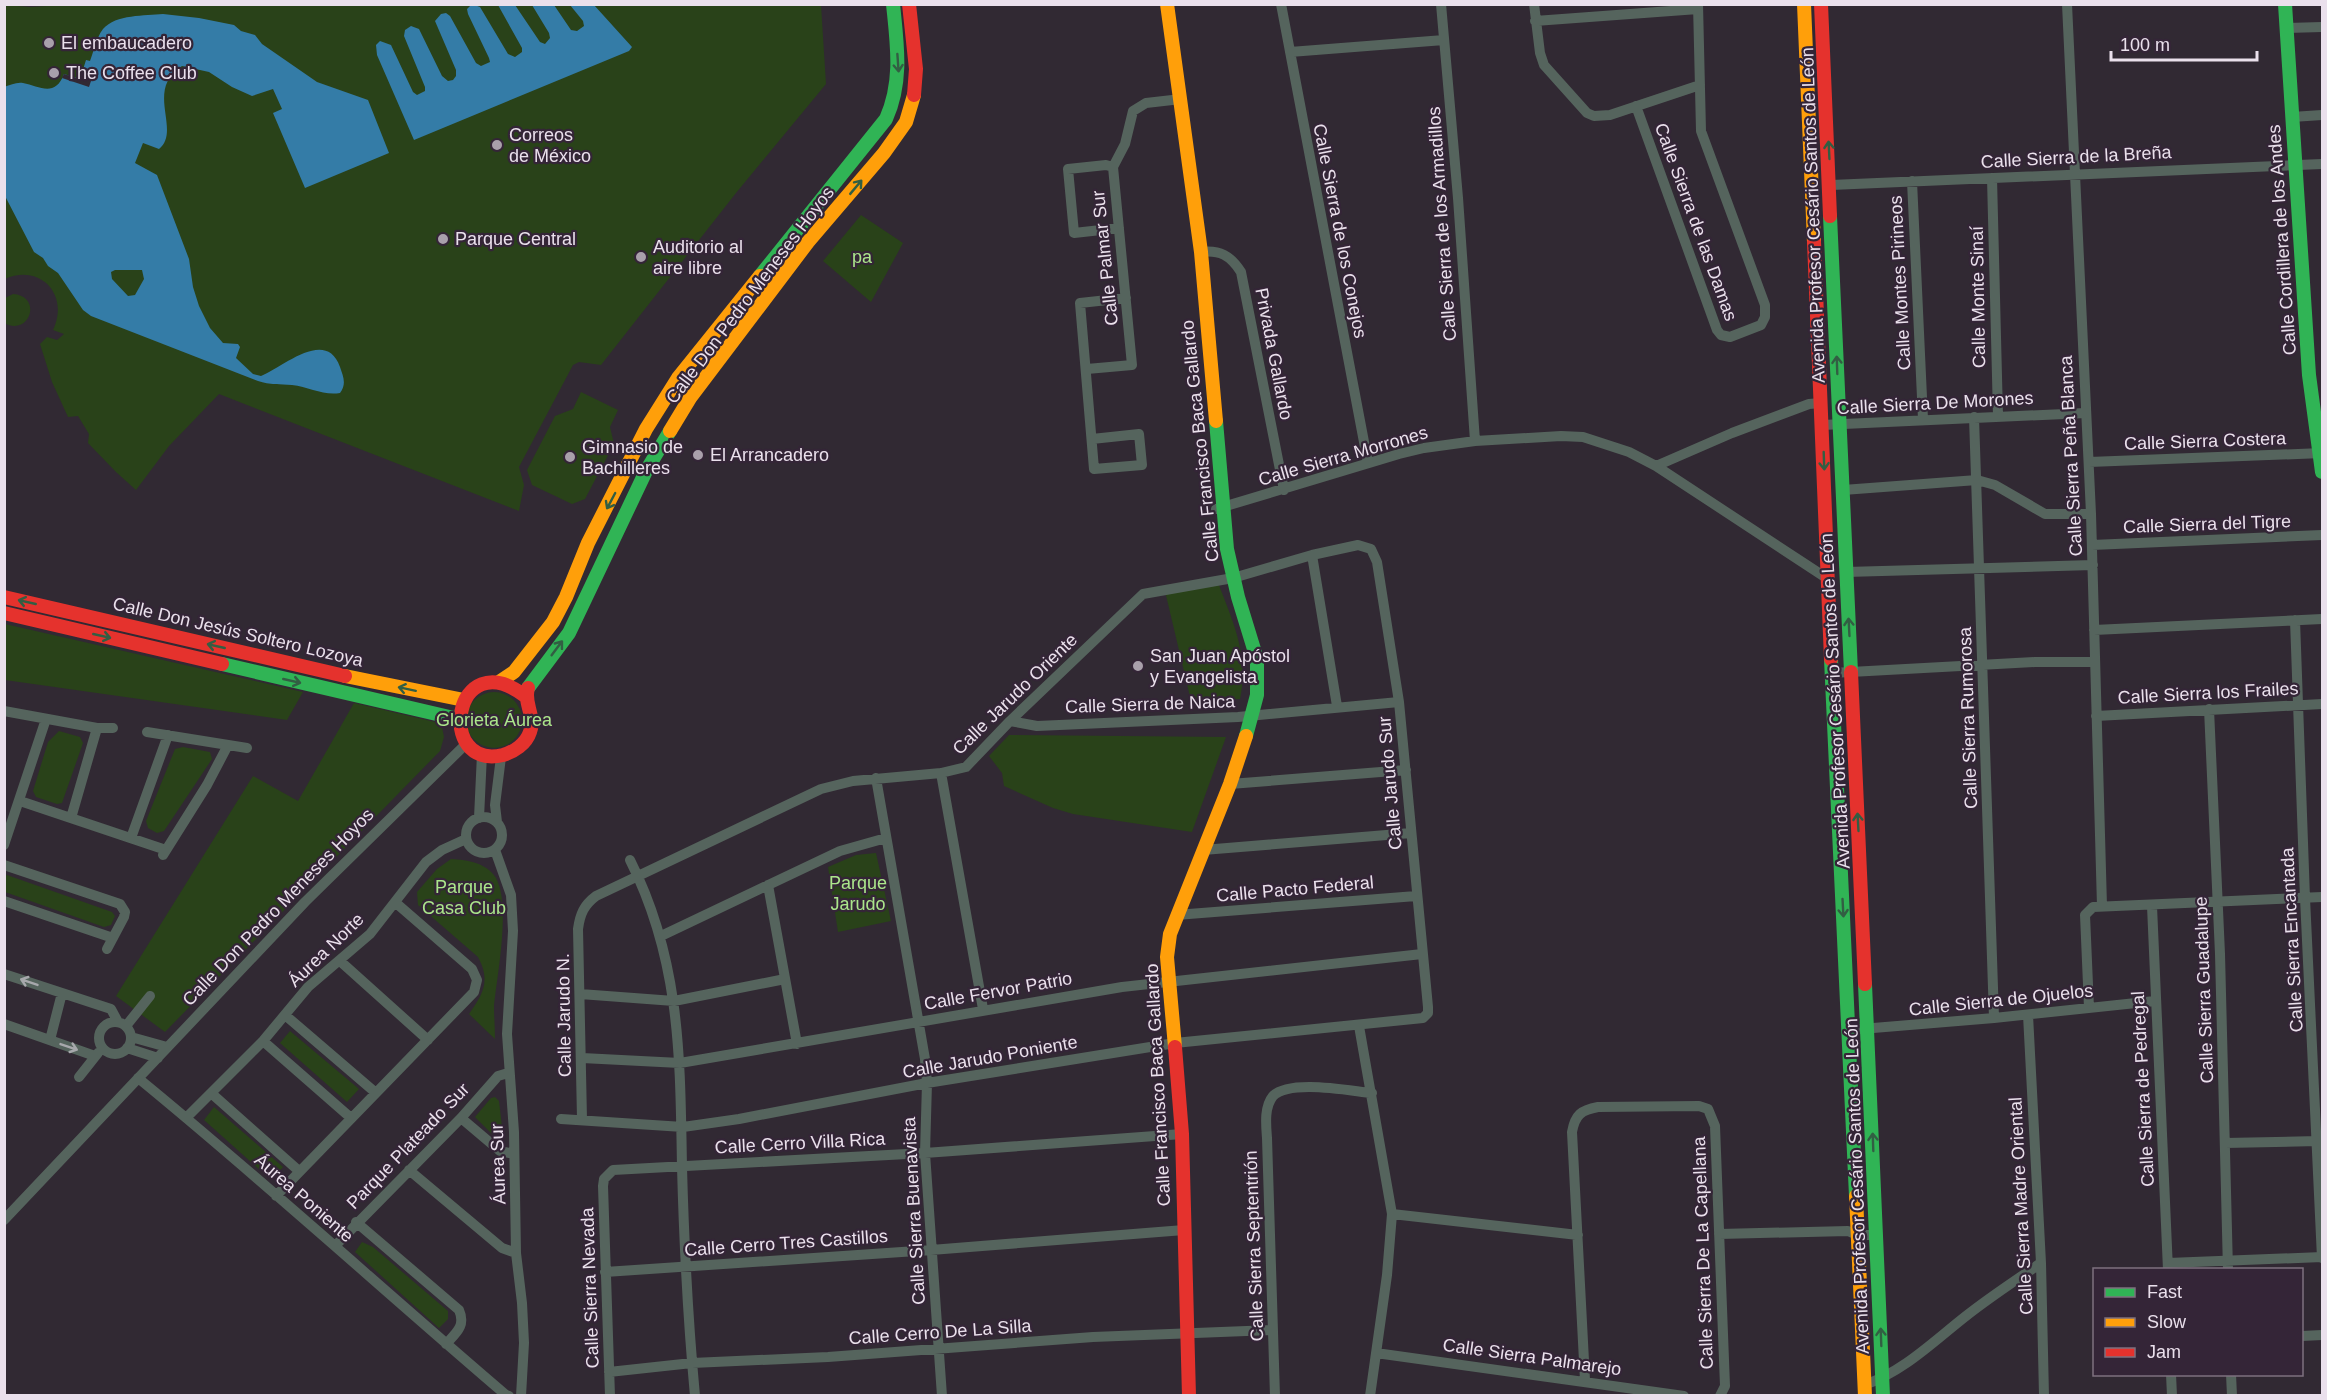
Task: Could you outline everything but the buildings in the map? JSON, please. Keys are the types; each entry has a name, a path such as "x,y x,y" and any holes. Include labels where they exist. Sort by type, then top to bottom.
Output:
{"street":[{"name":"Calle Don Pedro Meneses Hoyos","path":"464,700 479,686 499,682 514,672 553,622 588,543 659,406 678,378 886,119 893,105 898,81 893,4"},
{"name":"Calle Don Pedro Meneses Hoyos","path":"525,696 530,684 569,633 646,471 690,398 808,243 884,153 906,122 915,92 916,69 909,4"},
{"name":"Calle Francisco Baca Gallardo","path":"1167,4 1201,252 1220,508 1233,578 1257,659 1257,695 1253,716 1230,784 1176,915 1169,945 1168,981 1182,1134 1189,1395"},
{"name":"Calle Sierra de los Conejos","path":"1281,4 1368,463"},
{"name":"Calle Sierra de los Armadillos","path":"1441,4 1458,198 1474,441"},
{"path":"1534,4 1535,21 1544,65 1587,113 1602,116 1700,85 1698,7 1535,21"},
{"name":"Avenida Profesor Cesário Santos de León","path":"1804,4 1865,1390"},
{"name":"Avenida Profesor Cesário Santos de León","path":"1821,4 1883,1395"},
{"name":"Calle Sierra Peña Blanca","path":"2067,4 2093,565 2102,906"},
{"name":"Calle Cordillera de los Andes","path":"2285,4 2309,375 2322,472"},
{"path":"2287,28 2322,27"},
{"path":"1290,52 1444,40"},
{"name":"Calle Sierra de las Damas","path":"1636,106 1717,330 1721,335 1730,337 1761,325 1765,317 1765,305 1704,143 1700,118 1700,85"},
{"name":"Calle Palmar Sur","path":"1087,369 1132,365 1113,167 1125,144 1131,114 1146,103 1181,103"},
{"path":"2292,117 2322,115"},
{"name":"Calle Sierra de la Breña","path":"1830,185 2322,164"},
{"path":"1113,167 1106,165 1068,169 1074,233 1119,228"},
{"name":"Calle Monte Sinaí","path":"1992,178 1998,416"},
{"name":"Calle Montes Pirineos","path":"1912,181 1923,419"},
{"name":"Privada Gallardo","path":"1201,252 1216,250 1231,259 1241,272 1284,490"},
{"path":"1092,439 1139,434 1142,465 1094,469 1080,303 1126,298"},
{"path":"724,321 740,334"},
{"path":"1656,466 1732,433 1809,404 1821,403"},
{"name":"Calle Sierra De Morones","path":"1822,425 2086,413"},
{"name":"Calle Sierra Rumorosa","path":"1974,417 1994,1018"},
{"name":"Calle Sierra Morrones","path":"1220,508 1424,448 1474,441 1561,436 1583,437 1629,452 1656,466 1828,579"},
{"name":"Calle Sierra Costera","path":"2089,462 2321,453"},
{"path":"1843,490 1977,480 1995,485 2045,514 2091,514"},
{"name":"Calle Sierra del Tigre","path":"2092,545 2322,536"},
{"name":"Calle Jarudo Oriente","path":"582,911 587,903 596,896 821,789 876,778 941,773 966,767 1010,721 1143,594 1233,578 1312,555 1358,545 1371,549"},
{"name":"Calle Jarudo Sur","path":"1371,549 1377,562 1399,702 1428,1007 1426,1016"},
{"path":"1312,555 1337,706"},
{"path":"1846,572 2093,565"},
{"name":"Calle Don Jesús Soltero Lozoya","path":"4,597 331,674 464,700"},
{"name":"Calle Don Jesús Soltero Lozoya","path":"4,614 458,719"},
{"path":"2094,630 2322,619"},
{"name":"Calle Sierra Encantada","path":"2295,620 2322,1257"},
{"path":"1832,673 1983,664 2094,662"},
{"path":"464,700 458,719 462,736 467,743 482,754 501,757 521,747 532,728 531,706 525,696 509,684 499,682"},
{"name":"Calle Sierra de Naica","path":"1010,721 1037,726 1253,716 1337,706 1399,702"},
{"name":"Calle Sierra los Frailes","path":"2096,716 2322,704"},
{"name":"Calle Sierra Guadalupe","path":"2209,709 2228,1265"},
{"path":"4,711 97,728 113,728"},
{"path":"4,845 46,719"},
{"path":"71,818 97,728"},
{"path":"147,732 247,748"},
{"path":"131,838 168,735"},
{"name":"Calle Don Pedro Meneses Hoyos","path":"4,1220 320,887 467,743"},
{"path":"20,801 131,838 165,853 207,785 228,745"},
{"path":"479,818 482,754"},
{"path":"497,822 488,818 479,818 468,826 466,839 470,847 478,852 487,853 495,850 502,837 495,805 501,757"},
{"path":"1230,784 1406,770"},
{"path":"941,773 983,1009"},
{"name":"Calle Sierra Buenavista","path":"876,778 919,1021 927,1083 925,1153 942,1395"},
{"path":"481,779 497,780"},
{"path":"1203,850 1411,833"},
{"path":"661,936 840,851 886,838"},
{"name":"Áurea Norte","path":"188,1117 263,1041 308,987 370,934 426,862 442,850 466,839"},
{"name":"Áurea Sur","path":"495,850 511,896 513,931 507,1034 514,1132 516,1252 524,1343 521,1395"},
{"path":"630,860 650,903 661,936 674,1001 680,1063 686,1265 695,1395"},
{"path":"4,865 120,904 125,912 124,917 107,949"},
{"path":"768,885 797,1044"},
{"name":"Calle Pacto Federal","path":"1176,915 1416,896"},
{"path":"2089,1008 2085,915 2093,908 2322,897"},
{"path":"4,901 113,938"},
{"path":"276,1196 474,992 477,980 472,969 396,903"},
{"name":"Calle Sierra de Pedregal","path":"2152,906 2168,1266"},
{"name":"Calle Jarudo N.","path":"582,911 578,929 582,1119"},
{"name":"Calle Fervor Patrio","path":"582,1058 680,1063 797,1044 983,1009 1168,981 1422,954"},
{"path":"340,961 428,1040"},
{"path":"4,974 111,1010 131,1037 167,1047"},
{"path":"580,994 674,1001 784,979"},
{"path":"50,1040 62,993"},
{"path":"122,1024 150,996"},
{"name":"Calle Sierra de Ojuelos","path":"1849,1030 2028,1015 2155,1001"},
{"path":"285,1015 376,1093"},
{"name":"Calle Sierra Madre Oriental","path":"2028,1015 2041,1263 2044,1395"},
{"name":"Calle Jarudo Poniente","path":"561,1119 683,1126 739,1119 927,1083 1175,1043 1418,1020 1426,1016"},
{"path":"79,1077 99,1052 99,1037 102,1028 109,1022 122,1024"},
{"path":"4,1024 50,1040 115,1054 127,1048 131,1037"},
{"path":"1359,1026 1392,1214 1387,1275 1370,1395"},
{"path":"263,1041 351,1118"},
{"path":"127,1048 158,1058"},
{"name":"Parque Plateado Sur","path":"335,1246 356,1222 461,1118 498,1076 508,1073"},
{"name":"Áurea Poniente","path":"138,1078 188,1117 446,1344 506,1395 510,1395"},
{"name":"Calle Sierra Septentrión","path":"1275,1395 1266,1118 1268,1106 1274,1096 1284,1090 1315,1087 1372,1093"},
{"path":"211,1093 299,1171"},
{"name":"Calle Sierra De La Capellana","path":"1578,1235 1572,1132 1574,1120 1580,1113 1586,1109 1598,1107 1689,1105 1708,1109 1715,1126 1725,1386 1720,1395"},
{"path":"461,1118 501,1151 514,1154"},
{"name":"Calle Cerro Villa Rica","path":"604,1179 613,1170 925,1153 1182,1134"},
{"path":"2225,1143 2318,1141"},
{"path":"409,1170 502,1248 516,1252"},
{"name":"Calle Sierra Nevada","path":"604,1179 610,1395"},
{"path":"1392,1214 1578,1235 1584,1380"},
{"name":"Áurea Poniente","path":"356,1222 459,1310 463,1319 462,1325 446,1344"},
{"name":"Calle Cerro Tres Castillos","path":"605,1272 1184,1230"},
{"path":"1719,1234 1848,1231 1857,1235 1877,1235"},
{"path":"2168,1266 2228,1265 2322,1257"},
{"path":"1865,1390 2041,1263"},
{"name":"Calle Cerro De La Silla","path":"609,1372 692,1363 1187,1333 1273,1330"},
{"path":"2303,1336 2322,1335"},
{"name":"Calle Sierra Palmarejo","path":"1376,1353 1684,1395"},
{"path":"2171,1376 2172,1395"},
{"path":"2231,1376 2232,1395"}],"green space":[{"path":"76,4 821,5 826,84 736,193 601,365 579,362 573,365 519,467 524,485 519,511 219,394 169,446 136,490 88,443 89,434 78,416 68,417 52,382 40,344 47,337 57,340 64,334 53,330 58,305 55,294 48,285 30,275 18,275 5,279 5,5 31,7"},
{"name":"pa","path":"861,215 903,243 871,302 823,261"},
{"path":"13,294 22,296 28,301 30,308 30,314 21,325 13,326 4,323 5,298"},
{"name":"Gimnasio de Bachilleres","path":"581,392 618,410 610,427 614,444 585,499 572,504 532,485 527,470 555,416 573,409"},
{"path":"1217,580 1234,624 1241,653 1240,699 1191,701 1165,591"},
{"path":"5,624 303,692 287,720 5,680"},
{"name":"Glorieta Áurea","path":"494,692 505,694 514,700 520,709 522,720 520,731 514,740 505,746 494,748 483,746 474,740 468,731 466,720 468,709 474,700 483,694"},
{"path":"354,703 435,722 442,727 444,737 440,751 165,1032 116,996 253,776 298,801"},
{"path":"59,731 80,737 83,743 62,803 57,804 36,797 33,791 48,742"},
{"path":"1009,735 1226,737 1192,832 1073,814 1053,808 1004,786 1002,773 989,756"},
{"path":"183,747 210,752 212,759 164,831 157,833 148,828 146,821 175,749"},
{"name":"Parque Jarudo","path":"876,853 891,921 838,932 828,867 856,855"},
{"name":"Parque Casa Club","path":"451,859 470,861 488,869 496,878 500,890 503,922 494,1006 495,1039 469,1014 484,987 484,973 478,957 418,905 417,892 437,869"},
{"path":"5,876 112,912 115,916 111,925 104,927 5,892"},
{"path":"290,1031 359,1089 347,1102 280,1043"},
{"path":"495,1097 499,1101 502,1127 500,1134 494,1136 475,1117 491,1098"},
{"path":"214,1107 283,1167 271,1180 204,1120"},
{"path":"362,1242 373,1247 448,1311 448,1319 439,1328 355,1252"}],"water":[{"path":"472,4 480,7 508,54 515,57 522,52 522,48 498,5 515,5 540,42 545,44 550,38 549,33 532,5 554,5 571,30 577,31 584,26 583,21 570,5 594,5 632,47 629,51 414,140 377,55 376,45 380,41 391,45 413,92 417,95 425,91 425,87 404,36 405,30 411,26 419,29 442,76 448,81 453,80 456,70 435,21 441,14 446,13 450,16 476,63 481,66 490,62 468,14 467,9"},
{"path":"163,14 234,25 241,31 255,35 262,44 317,82 368,100 389,153 305,188 273,113 282,109 273,89 252,96 232,87 209,72 182,66 171,76 166,86 164,98 167,131 165,141 159,149 143,143 135,163 157,175 189,259 193,287 199,306 210,328 223,343 238,344 240,347 236,358 253,374 261,376 303,354 314,350 325,350 333,356 340,367 344,383 340,393 334,394 298,386 258,381 91,316 83,310 58,273 34,252 5,196 4,87 20,83 51,88 56,86 64,74 80,79 86,60 90,61 99,36 109,24 123,18","holes":["115,270 142,270 144,279 135,295 128,296 112,279 111,272"]}],"pier":[{"path":"64,74 80,79 81,75 92,78 89,87 62,78"}],"traffic: fast":[{"path":"760,276 886,119 897,76 893,4"},
{"path":"2285,4 2309,375 2322,472"},
{"path":"1830,216 1851,672"},
{"path":"1216,421 1227,549 1238,597 1257,659 1257,695 1246,736"},
{"path":"528,688 569,633 646,471 670,431"},
{"path":"1831,659 1856,1196"},
{"path":"222,664 458,719"},
{"path":"1865,984 1883,1396"}],"traffic: slow":[{"path":"1167,4 1201,252 1216,421"},
{"path":"1804,4 1814,242"},
{"path":"670,431 690,398 808,242 884,153 906,122 914,95"},
{"path":"499,682 514,672 553,622 588,543 646,429 678,378 760,276"},
{"path":"345,676 464,700"},
{"path":"1175,1047 1167,957 1170,934 1230,784 1246,736"},
{"path":"1856,1196 1865,1396"}],"traffic: jam":[{"path":"909,4 916,69 914,95"},
{"path":"1821,4 1830,216"},
{"path":"1814,242 1831,659"},
{"path":"4,597 345,676"},
{"path":"4,613 222,664"},
{"path":"1851,672 1865,984"},
{"path":"525,696 501,683 482,684 468,695 462,711 461,729 468,745 481,755 503,755 523,744 528,736 532,720 527,699 528,688"},
{"path":"1175,1047 1182,1134 1189,1396"}],"place":[{"name":"El embaucadero","path":"49,43"},
{"name":"The Coffee Club","path":"54,73"},
{"name":"Correos de México","path":"497,145"},
{"name":"Parque Central","path":"443,239"},
{"name":"Auditorio al aire libre","path":"641,257"},
{"name":"El Arrancadero","path":"698,455"},
{"name":"Gimnasio de Bachilleres","path":"570,457"},
{"name":"San Juan Apóstol y Evangelista","path":"1138,666"}]}
